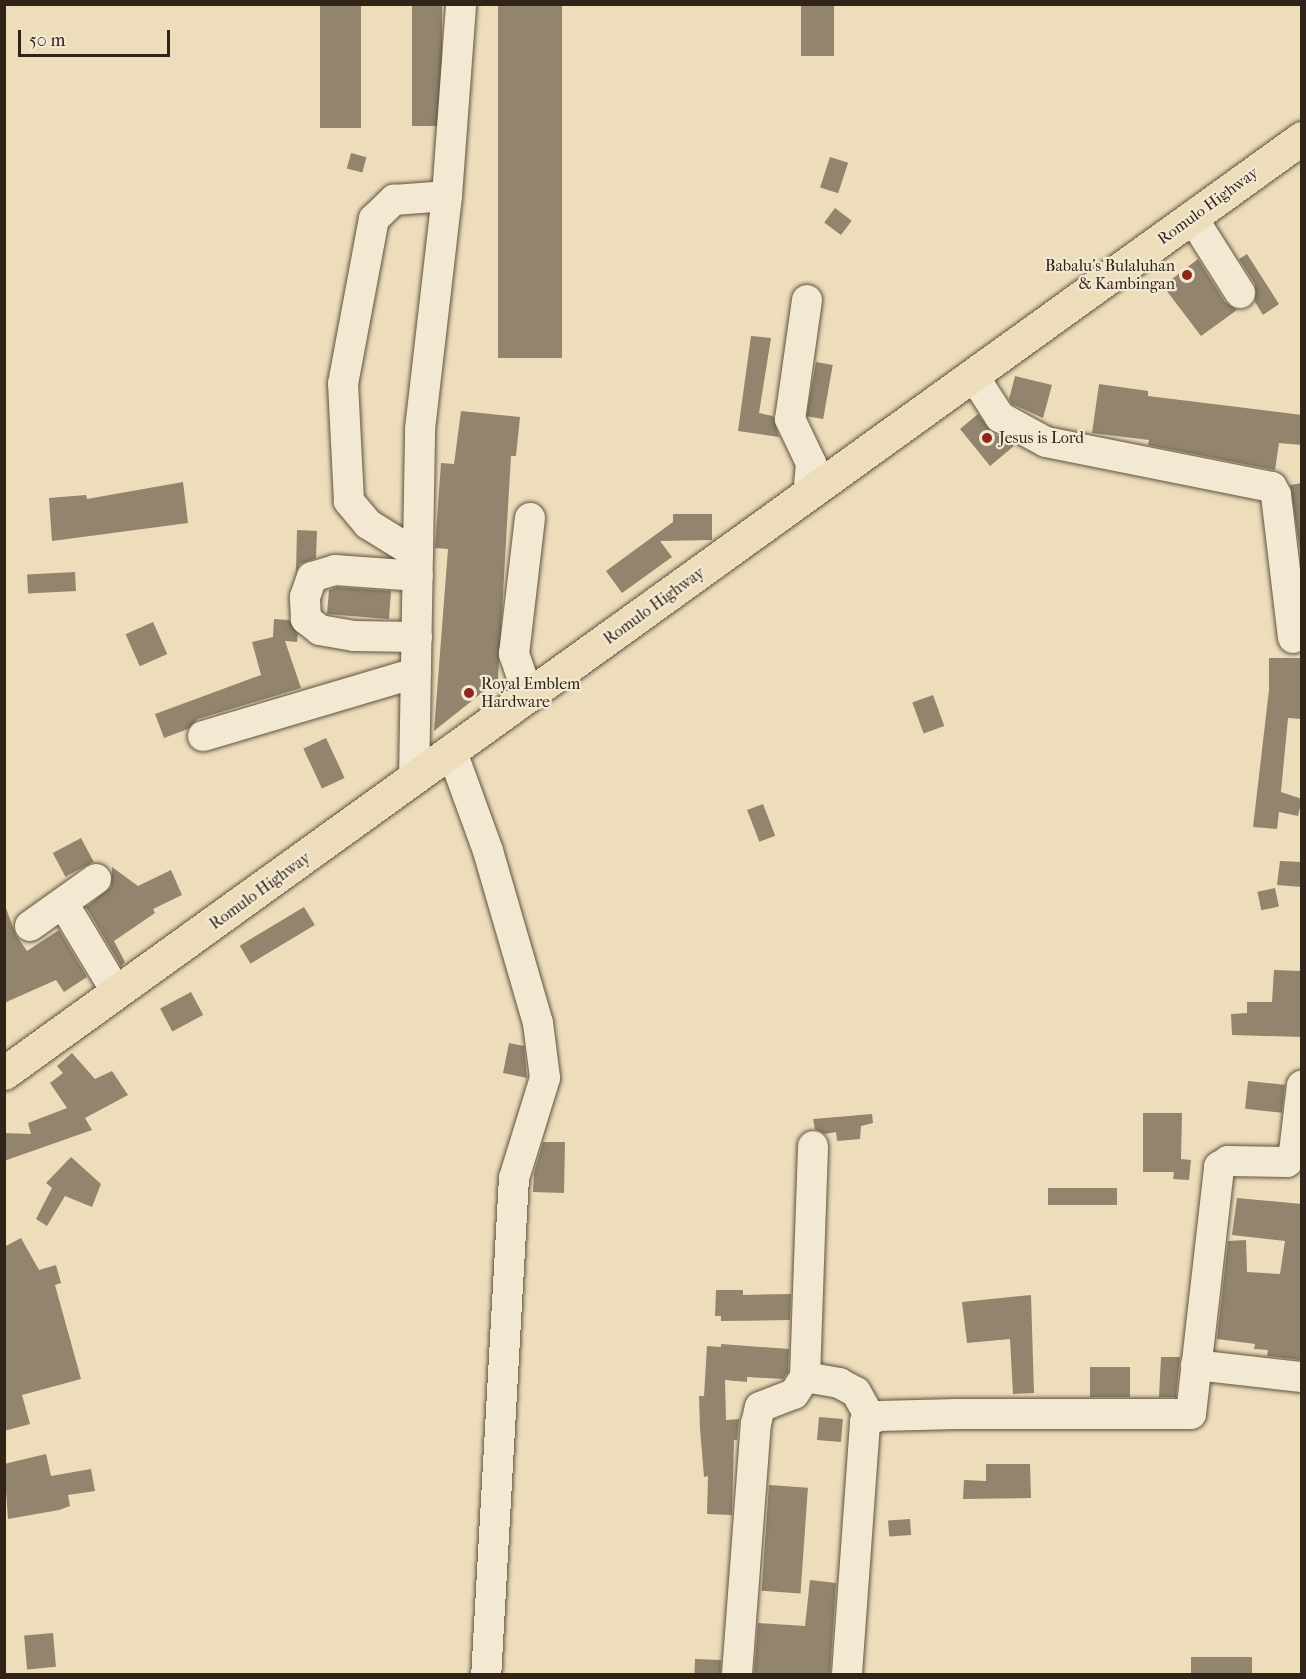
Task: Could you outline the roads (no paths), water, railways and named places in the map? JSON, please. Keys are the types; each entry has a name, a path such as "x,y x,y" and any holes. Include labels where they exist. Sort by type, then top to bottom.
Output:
{"highway":[{"name":"Romulo Highway","path":"5,1072 414,780 1302,138"}],"street":[{"path":"414,780 420,429 447,196 461,4"},
{"path":"418,566 368,524 349,501 343,384 374,219 394,201 447,196"},
{"path":"1192,217 1240,293"},
{"path":"807,300 790,419 811,463 808,495"},
{"path":"973,375 1000,417 1047,442 1272,487 1276,495 1293,638"},
{"path":"529,697 514,654 530,518"},
{"path":"417,637 354,636 320,630 306,619 305,597 312,577 335,570 418,566"},
{"path":"203,735 416,673"},
{"path":"452,752 488,851 538,1023 545,1078 514,1178 486,1674"},
{"path":"30,926 96,879"},
{"path":"63,903 117,993"},
{"path":"848,1674 865,1422 870,1417 1191,1414 1218,1167 1228,1161 1287,1162 1294,1152 1302,1085"},
{"path":"737,1674 756,1424 760,1407 794,1394 805,1377 813,1146"},
{"path":"1196,1365 1302,1377"},
{"path":"805,1377 839,1383 856,1392 870,1417"}],"place":[{"name":"Babalu's Bulaluhan & Kambingan","path":"1187,275"},
{"name":"Jesus is Lord","path":"987,438"},
{"name":"Royal Emblem Hardware","path":"469,693"}]}
